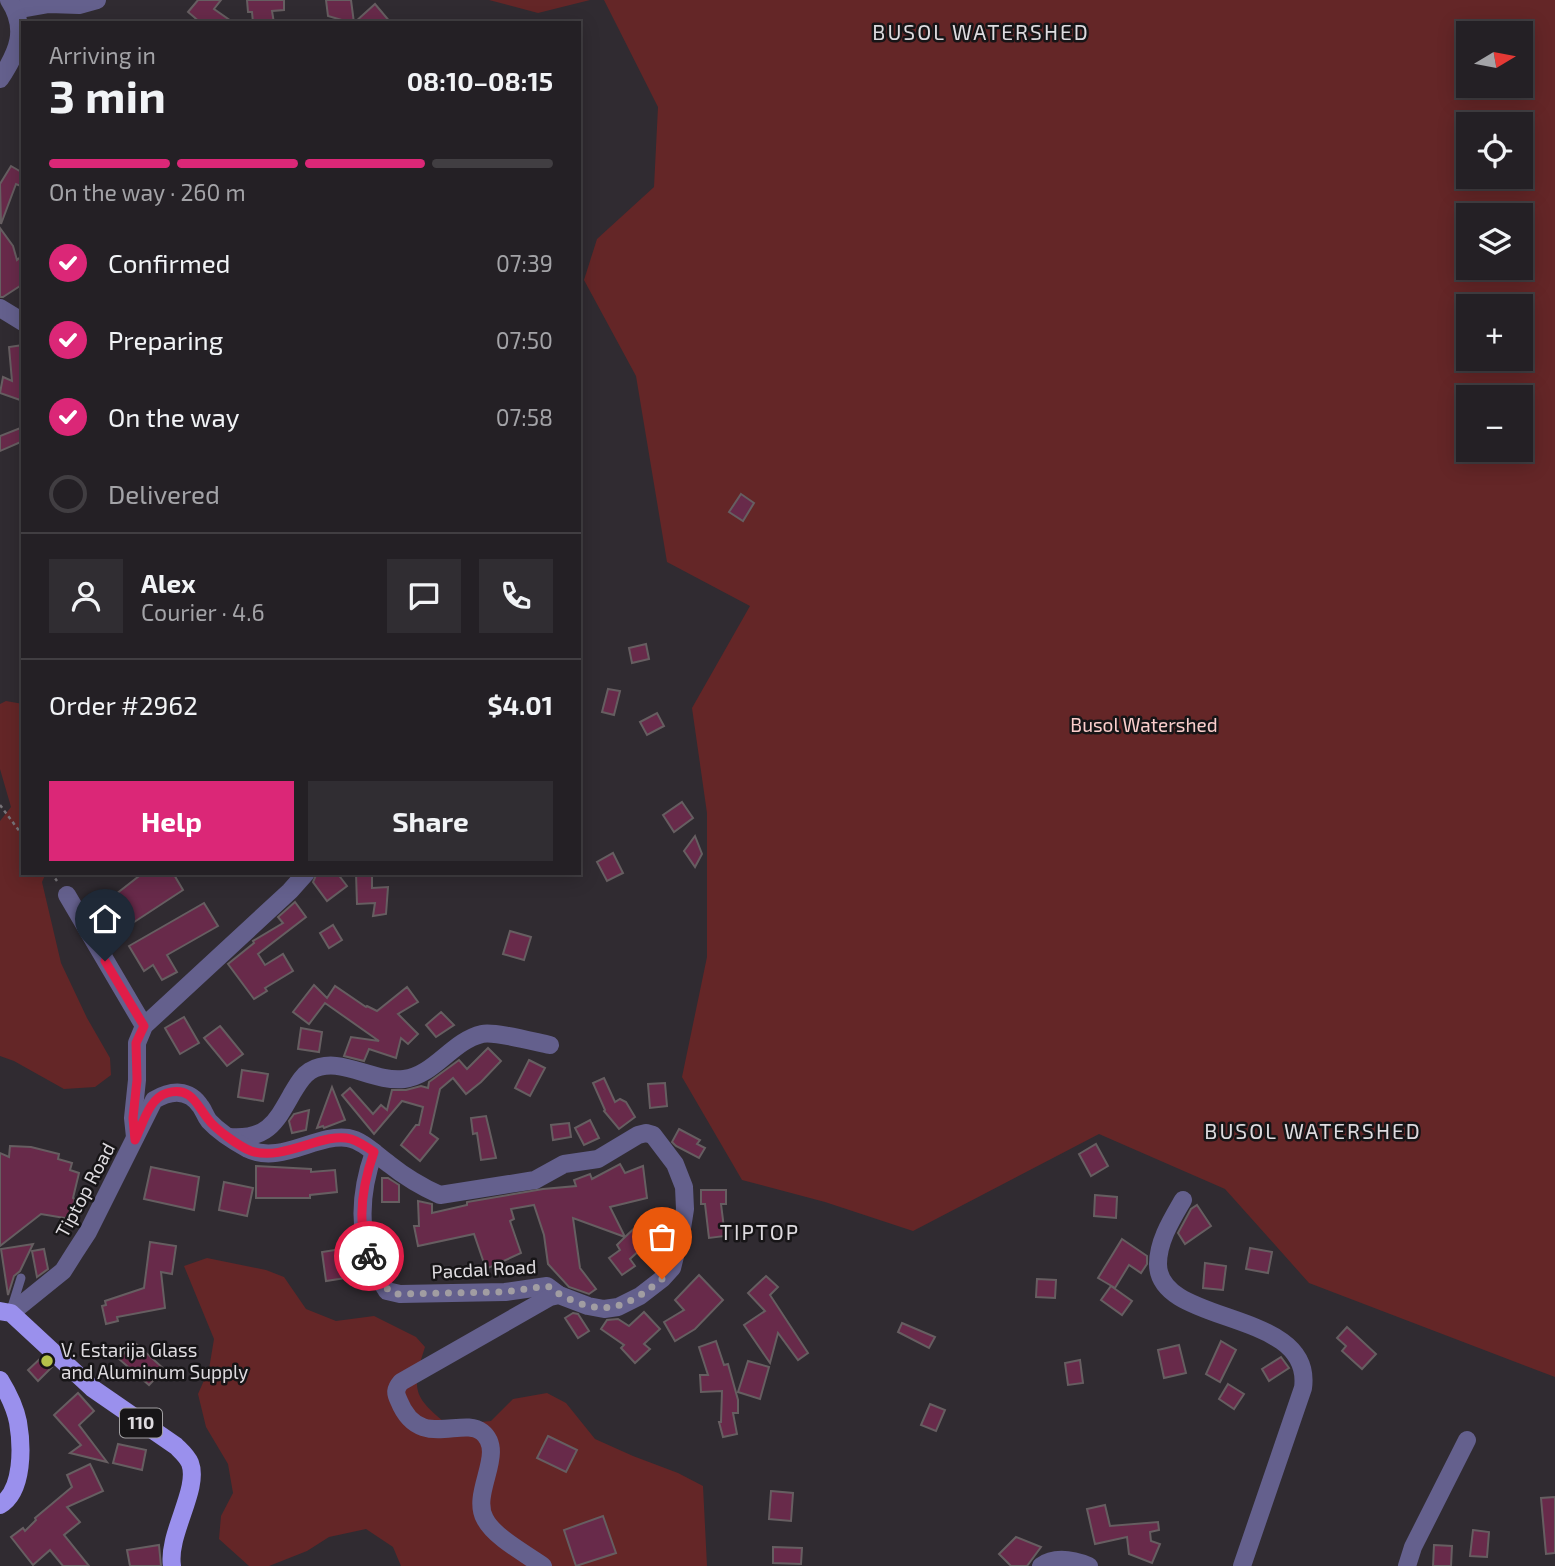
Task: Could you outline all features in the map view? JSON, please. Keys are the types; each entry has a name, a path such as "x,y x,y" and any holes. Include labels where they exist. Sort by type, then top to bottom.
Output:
{"main road":[{"name":"110","path":"7,1312 92,1388 185,1455 191,1465 191,1481 173,1543 172,1566"},
{"path":"0,1380 15,1411 19,1438 13,1492 0,1505"}],"street":[{"path":"0,79 20,37 20,24 12,5 79,5 97,0"},
{"path":"0,308 21,321"},
{"path":"135,1140 133,1118 137,1080 136,1043 144,1026 304,875"},
{"path":"67,895 144,1026"},
{"path":"229,1137 242,1138 261,1134 273,1126 303,1077 322,1066 335,1065 381,1079 404,1079 422,1074 472,1037 485,1033 550,1045"},
{"name":"Tiptop Road","path":"7,1312 63,1271 88,1233 154,1100 168,1092 188,1094 200,1105 207,1118 251,1151 270,1153 297,1149 335,1138 349,1139 374,1152 418,1184 440,1195 535,1180 564,1164 598,1159 638,1135 653,1135 675,1164 684,1187 685,1209 671,1268 640,1296 618,1307 604,1309 589,1306 559,1295"},
{"name":"Pacdal Road","path":"374,1152 365,1177 361,1219 363,1239 371,1263 387,1291 400,1294 505,1292 547,1286 559,1295"},
{"path":"1182,1199 1159,1252 1157,1264 1163,1283 1172,1293 1187,1301 1269,1334 1285,1344 1297,1354 1305,1376 1242,1566"},
{"path":"543,1566 492,1530 484,1518 482,1495 492,1452 485,1435 474,1429 438,1430 422,1427 401,1406 396,1393 401,1382 538,1303 559,1295"},
{"path":"1407,1566 1413,1547 1467,1440"},
{"path":"1041,1566 1047,1562 1061,1560 1089,1566"}],"lane":[{"path":"7,1312 22,1278"}],"path":[{"path":"0,805 21,833"}],"green space":[{"path":"489,0 590,0 538,13"},
{"name":"Busol Watershed","path":"604,0 1555,0 1555,1377 1309,1283 1225,1189 1099,1134 913,1231 825,1202 742,1180 682,1077 707,957 707,813 692,708 750,606 667,562 636,376 584,280 597,239 654,187 658,107"},
{"path":"6,701 21,704 21,875 45,875 42,882 61,963 87,1018 110,1058 111,1075 95,1087 64,1089 0,1056 0,821 11,807 0,769 0,704"},
{"path":"207,1258 266,1270 284,1277 306,1309 336,1321 374,1316 416,1337 425,1347 418,1373 418,1392 428,1407 448,1425 491,1421 513,1399 547,1393 566,1403 595,1439 703,1486 707,1566 401,1566 393,1547 366,1529 329,1537 307,1551 269,1566 249,1566 219,1539 221,1516 233,1493 228,1464 206,1427 198,1394 209,1369 214,1339 184,1266"}],"building":[{"path":"198,0 221,0 214,9 231,21 199,21 188,12"},
{"path":"247,0 284,0 284,10 272,11 274,21 253,21 252,12 248,12"},
{"path":"326,0 351,0 354,21 328,16"},
{"path":"375,4 389,21 356,21"},
{"path":"11,166 21,172 21,186 16,184 1,224 0,184"},
{"path":"0,228 13,246 17,260 21,257 21,285 0,297"},
{"path":"21,345 21,400 0,393 3,377 12,381 9,347"},
{"path":"21,428 21,442 0,451 0,436"},
{"path":"741,494 754,503 743,521 729,512"},
{"path":"646,644 649,659 632,663 629,648"},
{"path":"608,689 620,691 614,715 602,712"},
{"path":"657,713 664,726 647,735 640,722"},
{"path":"682,802 693,818 674,832 663,815"},
{"path":"695,836 702,854 695,867 684,851"},
{"path":"613,853 623,873 607,881 597,862"},
{"path":"140,875 174,875 183,890 122,930 102,905"},
{"path":"316,875 339,875 347,886 327,901 313,882"},
{"path":"356,875 372,875 372,888 388,887 386,914 373,916 375,903 357,904"},
{"path":"295,902 306,917 258,954 265,965 283,954 293,971 265,988 267,991 254,999 228,964 254,943 253,941 283,923 278,917"},
{"path":"204,903 218,926 167,955 177,972 162,980 153,965 144,971 129,946"},
{"path":"333,925 342,940 329,948 320,933"},
{"path":"510,931 531,937 524,960 503,954"},
{"path":"314,985 327,998 335,986 366,1007 377,1011 407,987 418,1002 398,1014 418,1034 408,1044 401,1038 396,1058 369,1049 364,1061 344,1056 351,1037 379,1041 325,1003 309,1024 293,1012"},
{"path":"441,1012 454,1025 436,1037 426,1025"},
{"path":"184,1017 199,1043 180,1054 165,1028"},
{"path":"220,1026 243,1054 227,1066 204,1038"},
{"path":"301,1028 322,1032 319,1052 298,1049"},
{"path":"488,1048 501,1061 481,1082 466,1094 453,1078 440,1089 430,1133 438,1139 420,1161 401,1145 416,1125 419,1125 423,1107 402,1101 374,1134 342,1095 350,1088 373,1114 381,1105 387,1110 392,1090 421,1086 428,1088 429,1082 459,1060 467,1069"},
{"path":"529,1060 545,1068 530,1096 515,1088"},
{"path":"242,1070 268,1074 263,1101 238,1097"},
{"path":"604,1078 615,1102 620,1099 626,1102 635,1117 619,1129 604,1111 593,1083"},
{"path":"665,1083 667,1106 650,1108 648,1084"},
{"path":"332,1087 345,1120 317,1128"},
{"path":"309,1110 306,1130 292,1133 289,1121 294,1114"},
{"path":"486,1116 496,1158 481,1160 477,1133 473,1134 471,1118"},
{"path":"590,1120 599,1138 584,1145 575,1128"},
{"path":"569,1123 571,1137 553,1140 551,1125"},
{"path":"679,1129 700,1140 697,1144 705,1148 699,1158 672,1142"},
{"path":"1096,1144 1108,1166 1091,1176 1079,1154"},
{"path":"10,1146 31,1147 59,1154 58,1159 72,1163 70,1170 79,1173 71,1219 41,1214 0,1246 0,1153 9,1157"},
{"path":"620,1164 625,1173 643,1166 647,1198 610,1207 625,1237 573,1218 580,1268 596,1289 589,1294 569,1287 548,1264 544,1235 534,1205 511,1209 514,1219 510,1221 521,1253 486,1269 474,1234 418,1246 414,1226 419,1226 418,1201 432,1204 432,1213 467,1205 467,1202 576,1186 574,1180 590,1174 592,1179"},
{"path":"256,1166 311,1169 311,1172 335,1170 337,1192 310,1195 310,1198 256,1198"},
{"path":"151,1167 199,1177 194,1210 144,1199"},
{"path":"382,1178 388,1178 399,1185 399,1202 382,1202"},
{"path":"224,1182 253,1188 247,1216 219,1210"},
{"path":"701,1190 726,1190 726,1204 721,1204 725,1236 709,1238 705,1204 701,1204"},
{"path":"1095,1195 1117,1197 1116,1218 1094,1216"},
{"path":"1197,1205 1211,1226 1185,1244 1178,1233 1191,1209"},
{"path":"639,1224 652,1239 630,1259 635,1266 622,1275 609,1258 620,1250 617,1245"},
{"path":"1122,1239 1147,1256 1147,1264 1141,1273 1129,1265 1115,1288 1098,1278"},
{"path":"150,1242 176,1246 172,1274 161,1272 165,1308 117,1317 118,1321 106,1324 102,1306 106,1305 105,1301 144,1288"},
{"path":"33,1244 20,1271 14,1276 8,1295 1,1249"},
{"path":"348,1248 352,1277 326,1281 322,1252"},
{"path":"1250,1248 1272,1252 1268,1273 1246,1269"},
{"path":"44,1249 48,1269 37,1277 32,1251"},
{"path":"1205,1263 1226,1266 1223,1290 1203,1288"},
{"path":"699,1275 723,1300 695,1329 675,1341 664,1322 684,1310 675,1300"},
{"path":"766,1276 778,1287 770,1295 808,1353 798,1360 778,1333 770,1363 744,1325 765,1311 748,1293"},
{"path":"1037,1279 1056,1280 1055,1298 1036,1297"},
{"path":"1111,1286 1132,1301 1122,1315 1101,1300"},
{"path":"644,1312 660,1329 644,1344 650,1349 635,1363 621,1348 624,1345 601,1329 607,1320 618,1319 629,1326"},
{"path":"573,1313 578,1314 589,1331 578,1338 565,1318"},
{"path":"902,1323 935,1337 929,1348 898,1332"},
{"path":"1347,1327 1376,1354 1362,1369 1342,1351 1346,1346 1337,1338"},
{"path":"716,1341 724,1365 728,1364 738,1400 738,1413 733,1413 737,1434 723,1437 719,1422 722,1391 701,1392 700,1375 708,1375 699,1347"},
{"path":"1221,1341 1236,1350 1220,1382 1206,1374"},
{"path":"134,1342 164,1369 149,1385 119,1359"},
{"path":"1179,1345 1186,1373 1164,1378 1158,1350"},
{"path":"42,1357 52,1367 38,1381 28,1370"},
{"path":"1281,1357 1289,1368 1269,1381 1262,1369"},
{"path":"1080,1360 1083,1383 1068,1385 1065,1363"},
{"path":"748,1361 769,1367 760,1399 738,1392"},
{"path":"1228,1384 1244,1394 1234,1409 1219,1399"},
{"path":"78,1393 94,1411 79,1425 107,1462 70,1453 81,1445 54,1415"},
{"path":"930,1404 945,1410 936,1431 921,1425"},
{"path":"548,1436 577,1450 566,1472 537,1458"},
{"path":"118,1444 146,1450 142,1470 113,1463"},
{"path":"90,1464 103,1491 67,1507 80,1522 64,1535 89,1566 63,1566 50,1550 33,1565 11,1537 23,1528 25,1531 35,1518 72,1487 67,1475"},
{"path":"771,1491 793,1493 791,1521 769,1519"},
{"path":"1555,1497 1555,1553 1546,1554 1541,1498"},
{"path":"1105,1505 1110,1526 1158,1522 1159,1530 1150,1532 1151,1541 1160,1544 1152,1563 1129,1554 1127,1537 1095,1544 1087,1509"},
{"path":"603,1516 616,1553 576,1566 564,1530"},
{"path":"1473,1530 1489,1532 1487,1557 1470,1556"},
{"path":"1016,1537 1041,1547 1027,1566 1011,1566 999,1554"},
{"path":"159,1545 161,1566 130,1566 127,1550"},
{"path":"1434,1545 1452,1546 1451,1566 1433,1566"},
{"path":"773,1547 802,1548 801,1564 773,1563"}],"way so far":[{"path":"369,1256 387,1291 394,1294 505,1292 547,1286 559,1295 604,1309 629,1303 662,1279"}],"place":[{"name":"V. Estarija Glass and Aluminum Supply","path":"47,1361"}],"district":[{"name":"BUSOL WATERSHED","path":"981,33"},
{"name":"BUSOL WATERSHED","path":"1313,1132"},
{"name":"TIPTOP","path":"760,1233"}],"route":[{"path":"105,961 144,1026 136,1043 137,1080 133,1118 135,1140 154,1100 168,1092 188,1094 200,1105 216,1128 251,1151 270,1153 297,1149 335,1138 362,1144 374,1152 365,1177 361,1219 363,1239 369,1256"}]}
